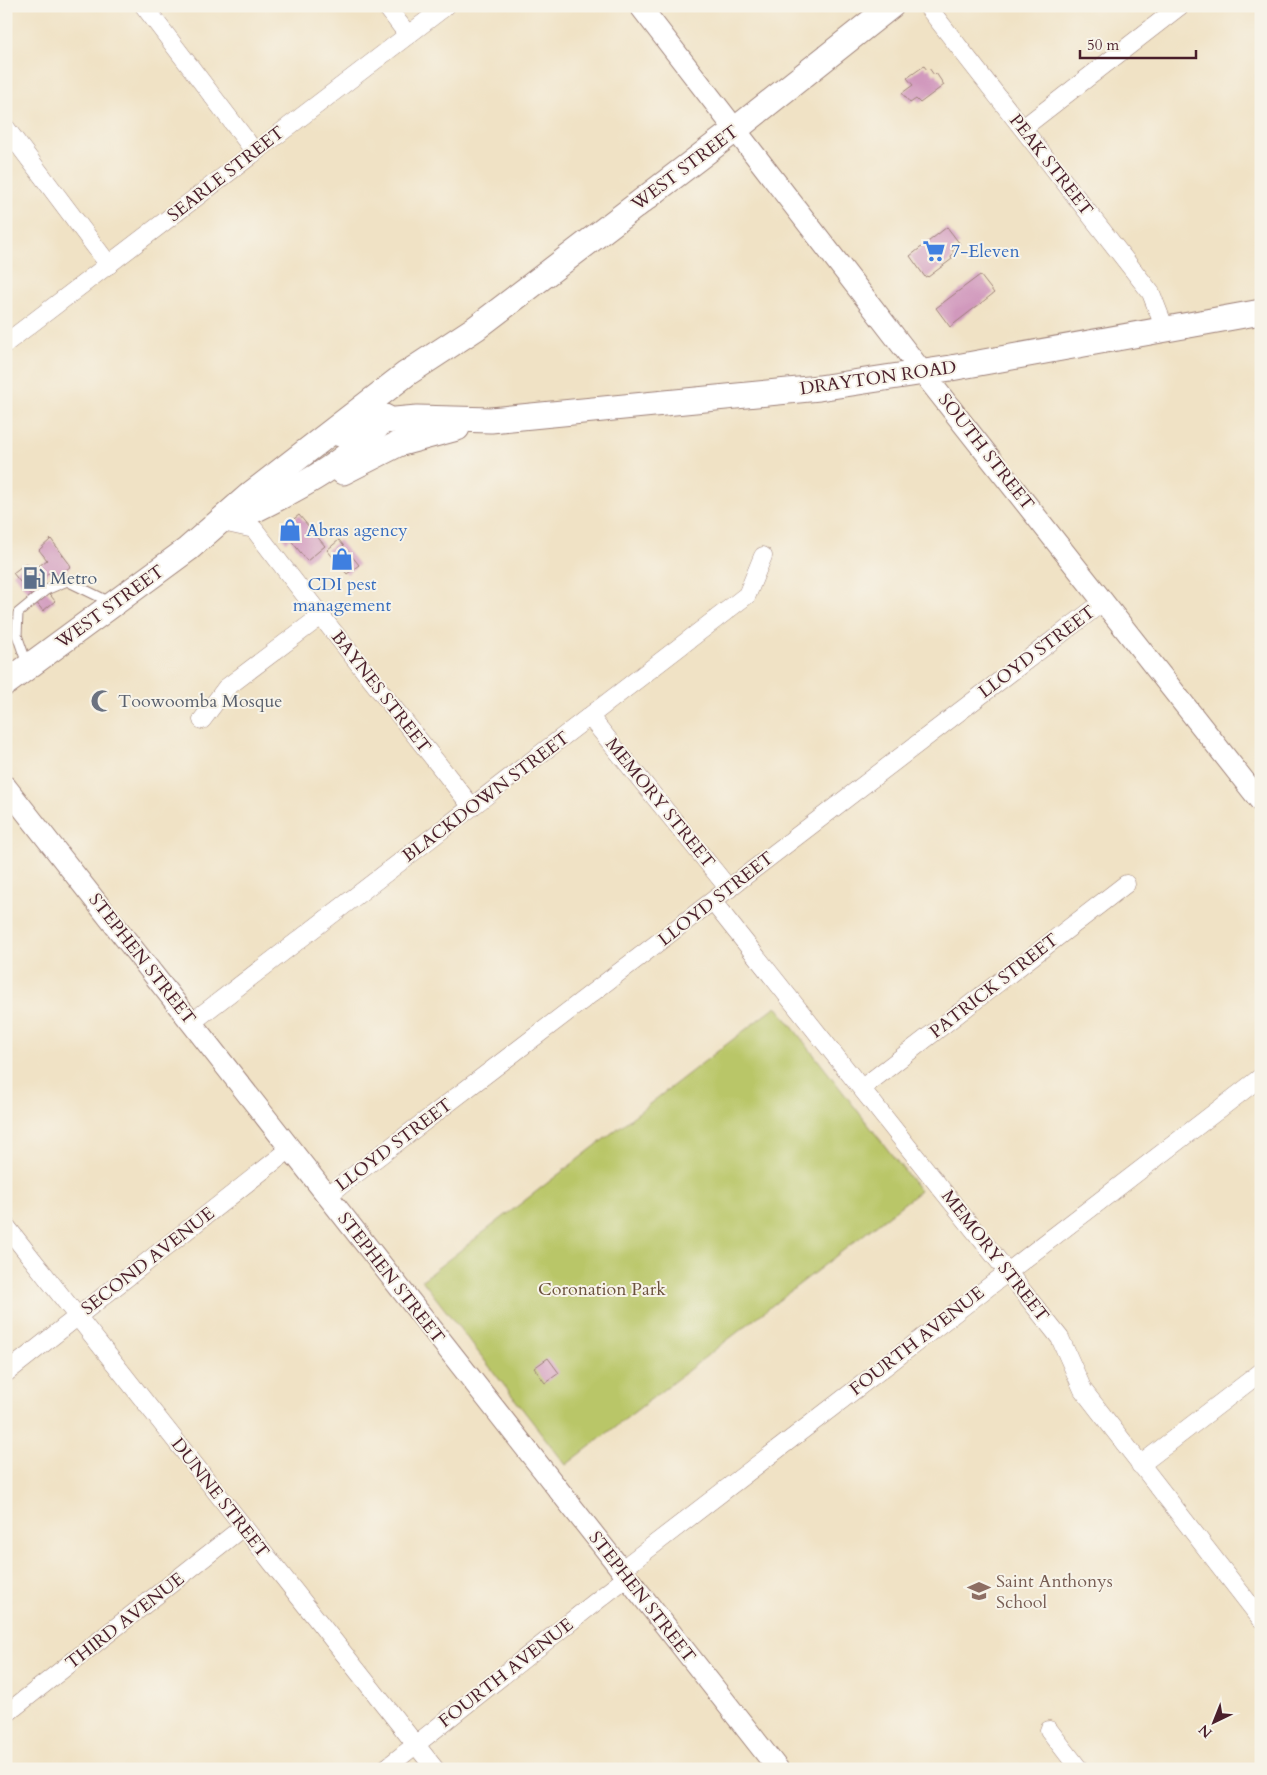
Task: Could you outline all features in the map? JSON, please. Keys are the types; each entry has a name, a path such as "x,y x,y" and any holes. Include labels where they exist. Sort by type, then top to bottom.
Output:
{"main road":[{"name":"WEST STREET","path":"476,328 736,129 891,6"},
{"name":"DRAYTON ROAD","path":"491,420 819,388 923,373 1261,312"},
{"path":"300,487 365,440 402,397 476,328"},
{"path":"261,498 406,374 476,328"},
{"path":"261,498 347,430 362,424 416,418 491,420"},
{"path":"261,498 338,474 398,444 491,420"},
{"name":"WEST STREET","path":"6,683 219,526 261,498"}],"street":[{"path":"144,6 254,152"},
{"path":"386,6 408,35"},
{"name":"SEARLE STREET","path":"6,343 446,6"},
{"name":"SOUTH STREET","path":"640,6 923,373 1261,802"},
{"name":"PEAK STREET","path":"927,6 1151,293 1165,329"},
{"path":"1023,128 1180,6"},
{"path":"6,128 109,265"},
{"path":"219,526 254,529 261,498"},
{"name":"BAYNES STREET","path":"254,529 320,616 472,808"},
{"name":"BLACKDOWN STREET","path":"192,1023 747,595 763,556"},
{"name":"LLOYD STREET","path":"327,1196 1104,601"},
{"path":"202,720 226,688 320,616"},
{"name":"MEMORY STREET","path":"590,717 729,889"},
{"name":"STEPHEN STREET","path":"6,787 778,1769"},
{"name":"PATRICK STREET","path":"862,1088 1126,884"},
{"name":"MEMORY STREET","path":"713,902 1060,1338 1083,1390 1261,1619"},
{"name":"FOURTH AVENUE","path":"385,1769 624,1574 1008,1271 1261,1077"},
{"name":"SECOND AVENUE","path":"6,1373 290,1149"},
{"name":"DUNNE STREET","path":"6,1226 435,1769"},
{"path":"1140,1464 1261,1372"},
{"name":"THIRD AVENUE","path":"6,1714 243,1526"},
{"path":"1049,1730 1079,1769"}],"lane":[{"path":"28,667 17,635 18,614 46,590 67,581 114,604"}],"green space":[{"name":"Coronation Park","path":"776,1006 920,1191 566,1465 422,1280"}],"building":[{"path":"924,66 927,70 929,68 934,75 936,73 944,85 920,103 916,99 910,103 902,93 913,85 907,78"},
{"name":"7-Eleven","path":"947,227 960,244 952,249 954,253 951,256 952,259 928,277 925,277 910,256"},
{"path":"980,275 994,293 950,327 936,308"},
{"path":"299,515 325,546 307,561 290,539 286,542 282,536 282,528"},
{"path":"51,539 71,566 58,577 53,569 39,581 55,601 43,611 13,573 26,563 32,571 47,560 39,550"},
{"path":"339,540 359,565 347,574 327,550"},
{"path":"548,1358 559,1373 545,1383 534,1368"}],"place":[{"name":"7-Eleven","path":"934,251"},
{"name":"Abras agency","path":"290,530"},
{"name":"CDI pest management","path":"342,559"},
{"name":"Metro","path":"34,578"},
{"name":"Toowoomba Mosque","path":"102,701"},
{"name":"Saint Anthonys School","path":"979,1591"}]}
